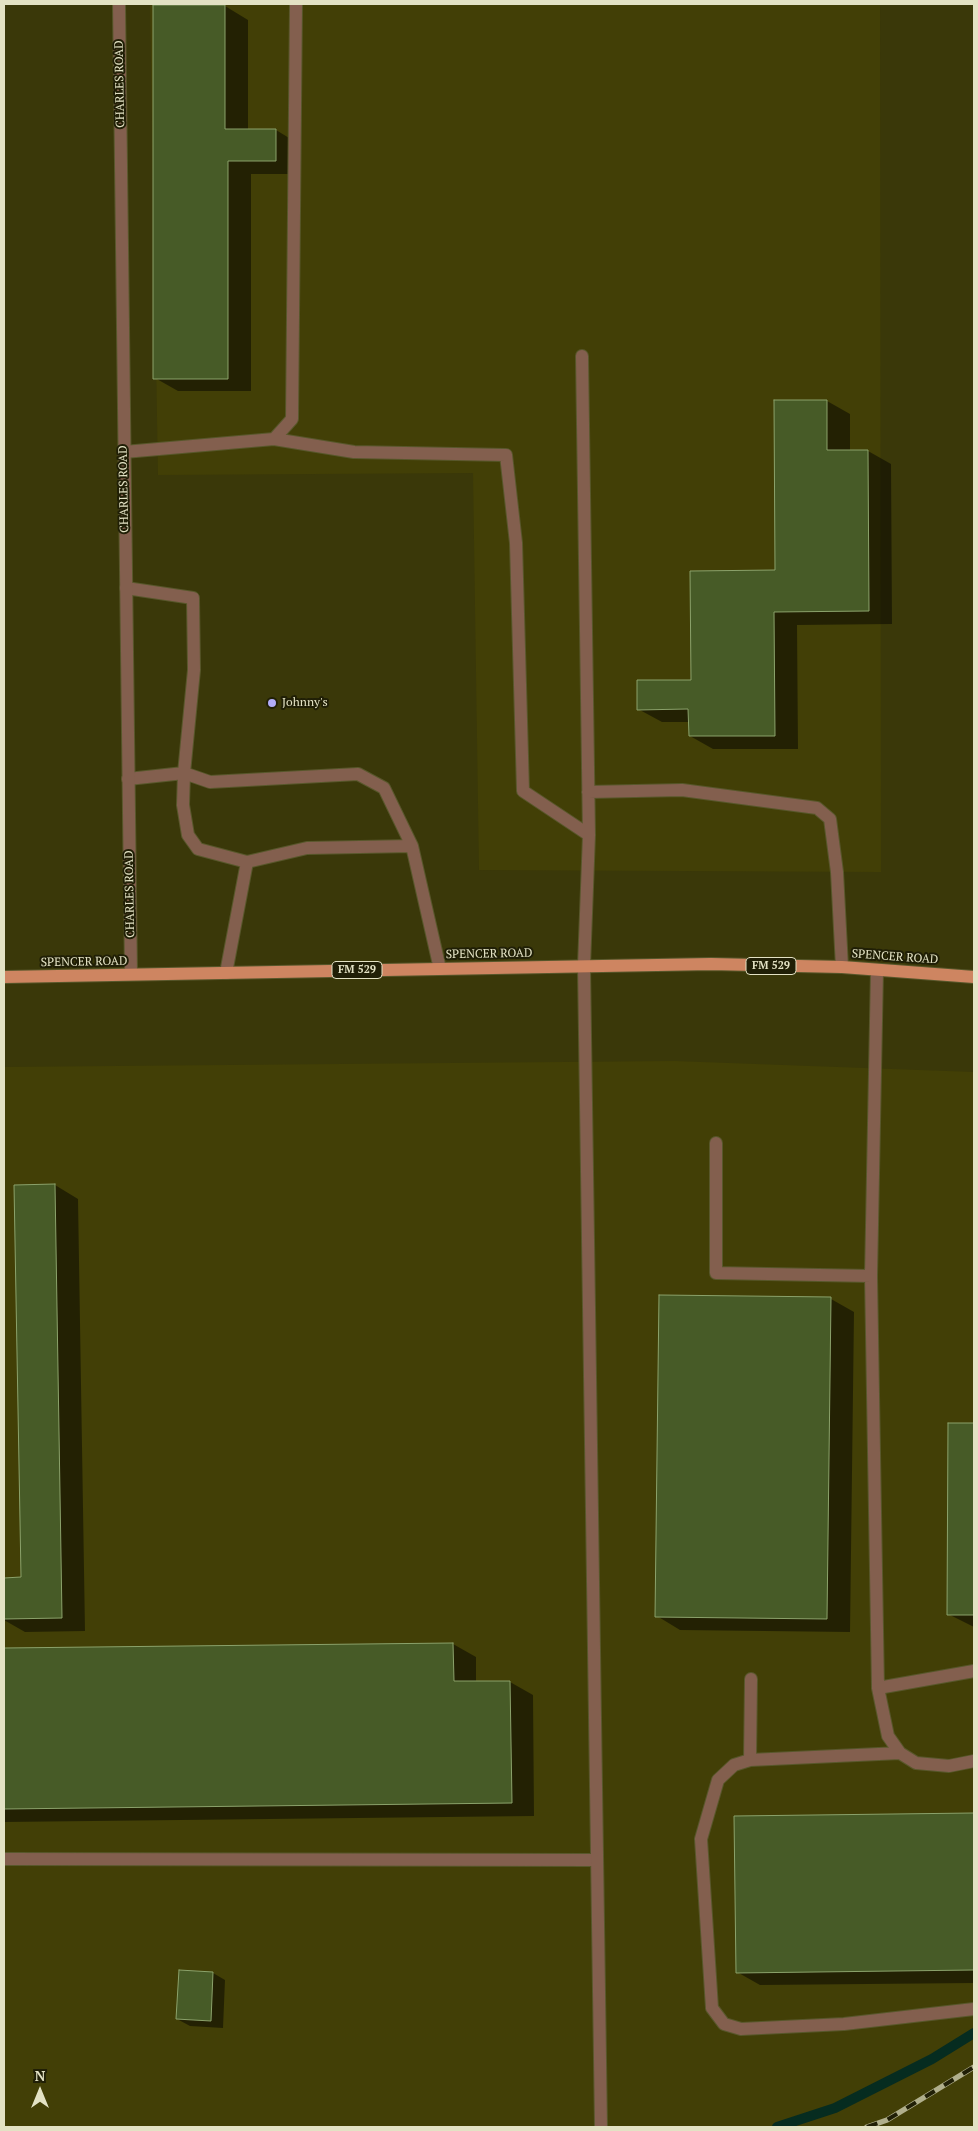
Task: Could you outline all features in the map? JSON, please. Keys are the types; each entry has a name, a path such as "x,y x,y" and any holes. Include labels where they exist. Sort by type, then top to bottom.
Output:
{"main road":[{"name":"SPENCER ROAD","path":"4,977 711,964 842,968 974,977"}],"street":[{"name":"CHARLES ROAD","path":"119,4 131,974"},
{"path":"274,439 292,419 296,4"},
{"path":"582,356 589,836 584,966 601,2127"},
{"path":"124,452 274,439 354,452 506,455 516,542 523,792 589,836"},
{"path":"126,588 193,598 194,670 184,773 183,805 188,836 198,849 247,862 307,848 412,846"},
{"path":"128,779 184,773 210,782 358,774 384,788 412,846 440,969"},
{"path":"588,792 682,790 817,808 830,819 837,872 842,968"},
{"path":"226,973 247,862"},
{"path":"877,970 871,1276 878,1688 888,1736 900,1753 916,1763 949,1766 974,1760"},
{"path":"716,1143 716,1273 871,1276"},
{"path":"878,1688 974,1671"},
{"path":"750,1760 751,1679"},
{"path":"900,1753 750,1760 734,1765 718,1780 701,1839 712,2008 724,2024 741,2029 844,2024 974,2009"},
{"path":"4,1859 597,1860"}],"shaded area":[{"path":"150,4 880,4 881,872 479,870 473,473 158,475"},
{"path":"674,1061 974,1072 974,2127 4,2127 4,1067"}],"building":[{"path":"153,5 225,5 225,129 276,129 276,161 228,161 228,379 153,379"},
{"path":"774,400 827,400 827,450 868,450 869,611 774,612 775,736 689,736 688,709 637,710 637,680 691,680 690,571 775,570"},
{"path":"55,1184 62,1618 4,1619 4,1578 21,1577 14,1185"},
{"path":"659,1295 831,1297 827,1619 655,1617"},
{"path":"948,1423 974,1423 974,1615 947,1615"},
{"path":"453,1643 454,1681 510,1681 512,1803 4,1809 4,1648"},
{"path":"974,1813 974,1970 736,1973 734,1816"},
{"path":"179,1970 213,1972 211,2021 176,2019"}],"waterway":[{"path":"777,2127 835,2108 932,2059 974,2033"}],"railway":[{"path":"867,2127 887,2120 974,2067"}],"place":[{"name":"Johnny's","path":"272,703"}]}
